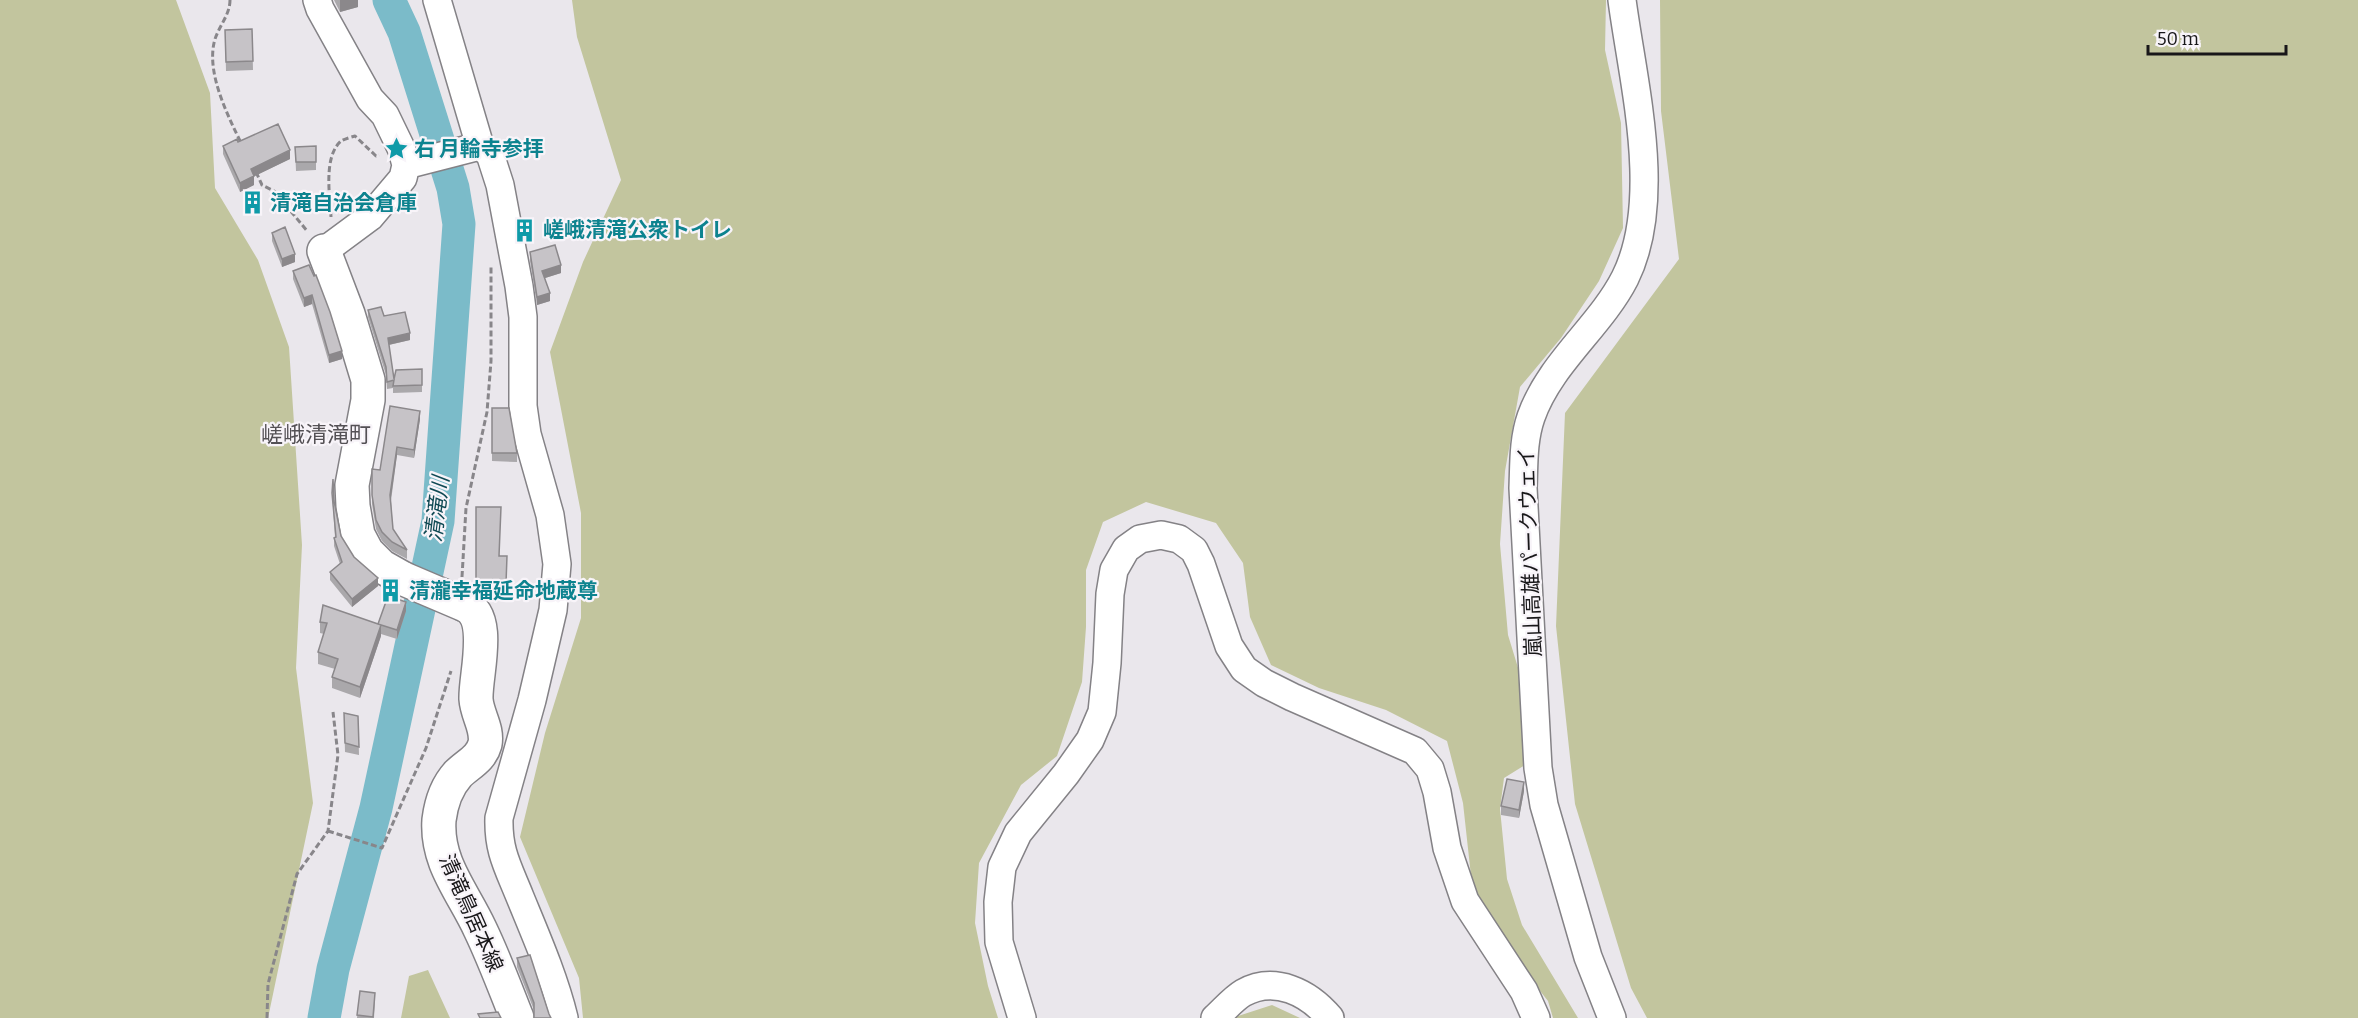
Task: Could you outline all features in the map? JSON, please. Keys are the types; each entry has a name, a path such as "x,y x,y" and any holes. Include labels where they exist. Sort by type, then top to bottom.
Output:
{"main road":[{"name":"清滝鳥居本線","path":"328,249 368,380 368,400 352,485 358,535 367,552 381,566 404,579 465,605 477,614 479,621 476,700 485,731 485,743 477,758 460,772 447,790 440,818 440,842 447,868 480,928 517,1018"}],"street":[{"path":"317,0 370,99 385,115 408,164 403,178 370,217 328,249"},
{"path":"437,0 478,147"},
{"name":"嵐山高雄パークウェイ","path":"1612,1018 1588,957 1544,805 1538,768 1523,488 1524,446 1531,416 1545,388 1610,303 1625,277 1637,245 1646,178 1622,0"},
{"path":"408,164 478,147 490,154 500,185 519,286 523,317 523,406 527,434 550,515 557,564 555,599 532,700 499,818 499,844 502,858 556,991 564,1018"},
{"path":"1022,1018 999,942 998,902 1002,867 1018,834 1090,740 1102,712 1110,594 1114,570 1126,549 1140,539 1161,535 1179,539 1194,550 1202,564 1229,645 1244,669 1264,683 1292,697 1415,751 1430,769 1437,792 1447,848 1465,901 1524,991 1536,1018"},
{"path":"1215,1018 1243,993 1265,984 1291,988 1318,1004 1330,1018"}],"path":[{"path":"230,0 230,9 214,41 212,61 214,77 243,146"},
{"path":"328,249 330,168 334,151 342,141 355,136 376,156"},
{"path":"252,165 262,185 274,191 328,249"},
{"path":"462,551 466,508 488,412 491,361 490,263"},
{"path":"328,831 382,848 426,748 453,665"},
{"path":"267,1018 268,984 297,874 328,831 338,755 333,712"}],"green space":[{"path":"0,0 176,0 210,93 215,188 258,260 289,347 302,545 296,668 313,803 268,1018 0,1018"},
{"path":"572,0 1606,0 1605,50 1621,123 1623,228 1599,281 1561,338 1520,387 1505,471 1500,544 1508,635 1527,697 1525,765 1504,778 1500,809 1507,879 1522,925 1578,1018 1553,1018 1548,1001 1515,959 1472,885 1463,803 1447,741 1386,710 1319,688 1271,665 1250,617 1243,563 1216,523 1146,502 1103,522 1086,570 1086,627 1082,682 1057,756 1021,785 979,863 975,923 988,986 998,1018 583,1018 579,978 520,837 545,733 581,618 581,513 550,352 583,262 621,180 577,37"},
{"path":"1660,0 2358,0 2358,1018 1647,1018 1631,988 1575,804 1556,626 1565,413 1679,259 1661,111"},
{"path":"428,970 450,1018 401,1018 409,976"},
{"path":"1272,1005 1300,1018 1234,1018 1235,1017"}],"building":[{"path":"252,29 253,61 226,62 225,30"},
{"path":"278,124 290,150 251,169 254,176 240,183 223,146 237,139 238,142"},
{"path":"316,146 316,162 296,162 295,147"},
{"path":"285,227 295,254 282,259 272,233"},
{"path":"555,245 561,265 542,271 550,293 537,297 530,252"},
{"path":"309,265 314,276 316,275 342,351 329,355 312,295 304,298 293,271"},
{"path":"381,307 384,316 405,312 410,333 388,338 394,379 396,370 422,369 422,385 393,386 394,380 387,382 386,367 368,310"},
{"path":"390,406 420,411 414,450 397,447 390,495 393,529 407,550 392,542 382,532 376,520 372,495 372,469 380,470"},
{"path":"492,408 509,408 517,453 492,453"},
{"path":"333,479 334,501 341,536 354,557 378,578 352,599 330,572 342,562 334,538 336,537 332,493"},
{"path":"476,507 501,507 499,556 507,556 506,583 479,584 476,581"},
{"path":"388,596 406,602 397,630 378,624"},
{"path":"323,605 381,625 360,687 332,677 338,659 318,652 327,623 320,622"},
{"path":"344,713 358,716 359,747 345,743"},
{"path":"1507,779 1524,782 1519,810 1501,806"},
{"path":"530,955 551,1018 534,1018 534,1003 517,958"},
{"path":"360,991 375,993 373,1017 357,1015"},
{"path":"498,1012 501,1018 480,1018 478,1014"}],"waterway":[{"name":"清滝川","path":"324,1018 333,969 376,808 438,521 459,224 453,188 404,32 389,0"}],"place":[{"name":"右 月輪寺参拝","path":"396,149"},
{"name":"清滝自治会倉庫","path":"252,203"},
{"name":"嵯峨清滝公衆トイレ","path":"525,230"},
{"name":"清瀧幸福延命地蔵尊","path":"391,591"}],"district":[{"name":"嵯峨清滝町","path":"316,434"}]}
